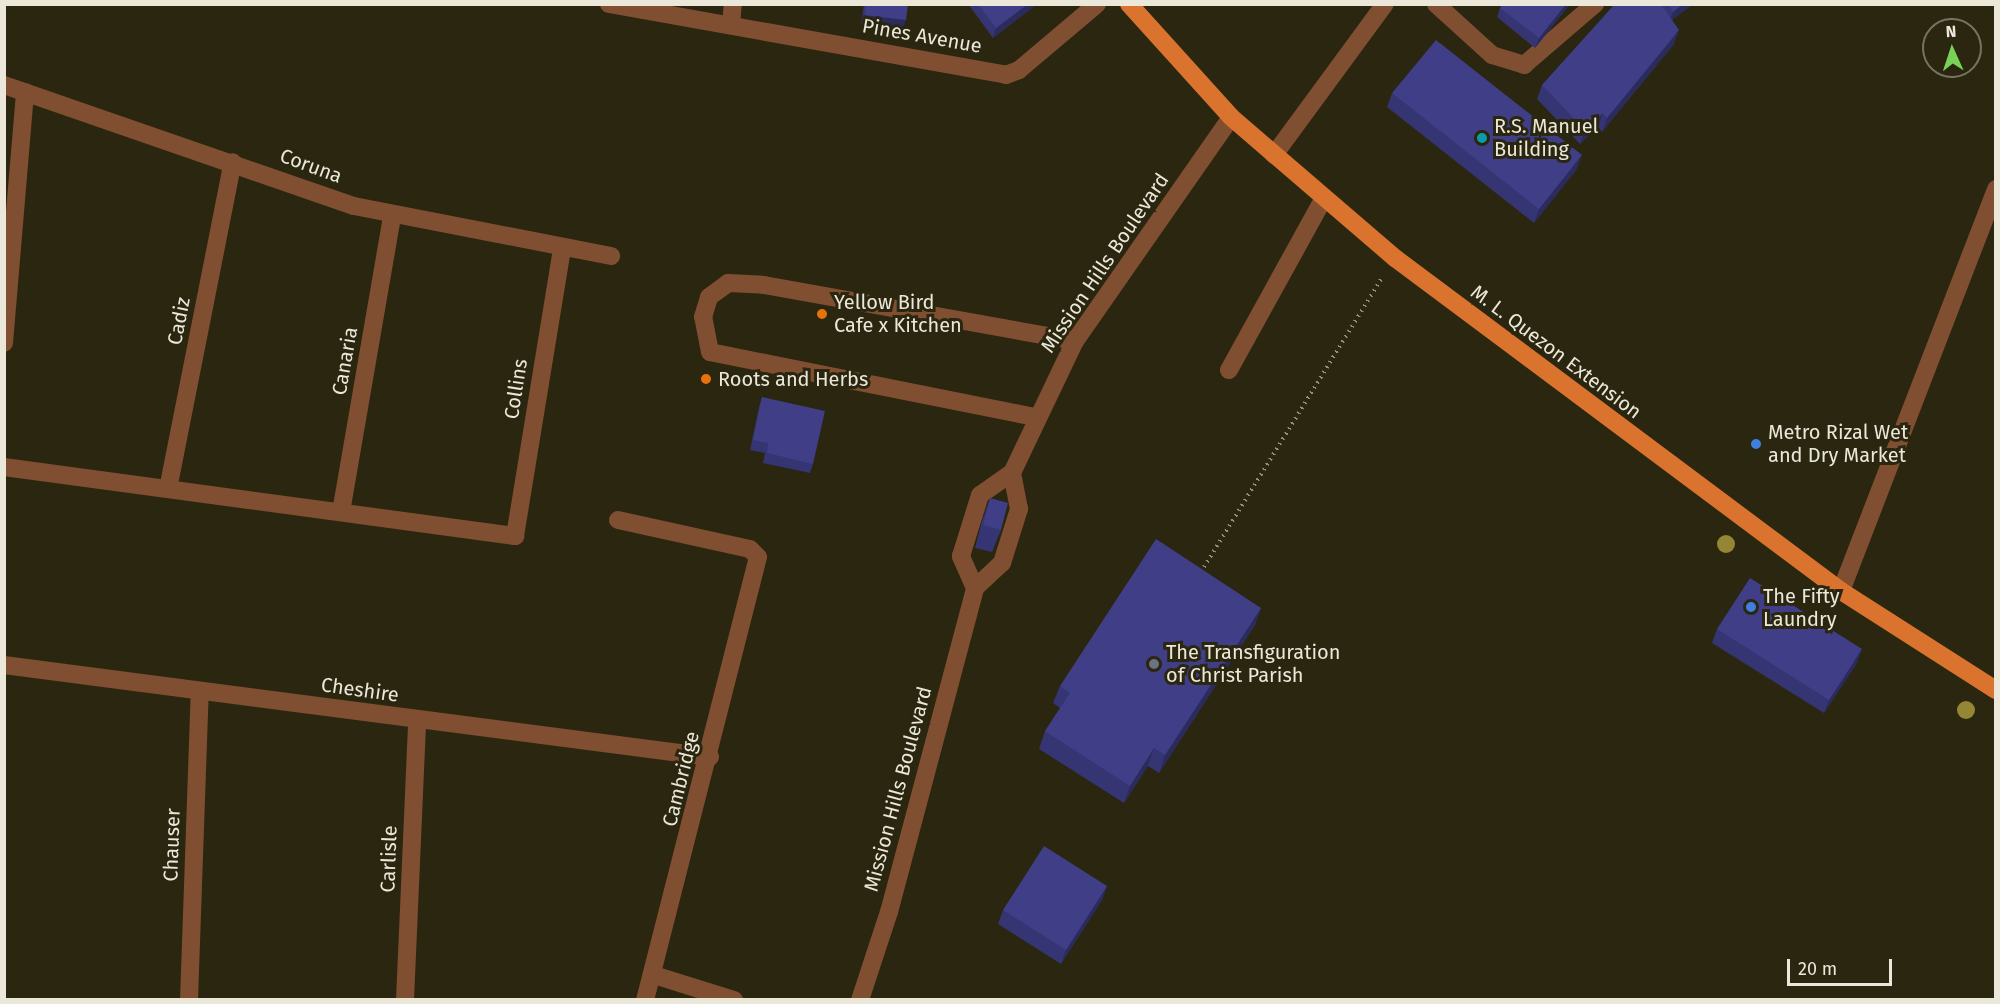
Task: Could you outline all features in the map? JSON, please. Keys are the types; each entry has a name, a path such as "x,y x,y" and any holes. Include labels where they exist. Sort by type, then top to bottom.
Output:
{"main road":[{"name":"M. L. Quezon Extension","path":"1129,4 1231,117 1323,200 1530,362 1841,591 1995,690"}],"street":[{"name":"Pines Avenue","path":"609,4 1006,75 1019,70 1097,4"},
{"path":"730,25 733,4"},
{"path":"1274,155 1385,4"},
{"path":"1436,4 1492,55 1524,65 1595,4"},
{"name":"Coruna","path":"4,85 392,217 611,256"},
{"path":"4,343 25,92"},
{"name":"Mission Hills Boulevard","path":"860,999 889,912 975,588 1002,563 1017,517 1012,473 1035,417 1076,341 1231,117"},
{"name":"Cadiz","path":"168,489 233,162"},
{"path":"1841,591 1995,189"},
{"path":"1228,370 1323,200"},
{"name":"Canaria","path":"341,512 392,217"},
{"name":"Collins","path":"341,512 515,536 562,249"},
{"path":"1035,417 710,352 703,317 709,297 728,284 764,285 1076,341"},
{"path":"4,466 341,512"},
{"path":"975,588 961,556 969,520 980,495 1012,473"},
{"name":"Cambridge","path":"618,520 750,549 758,557 757,569 710,757 654,975 645,999"},
{"name":"Cheshire","path":"4,665 710,757"},
{"name":"Chauser","path":"189,999 200,692"},
{"name":"Carlisle","path":"405,999 417,720"},
{"path":"654,975 734,999"}],"path":[{"path":"1204,567 1367,300"}],"building":[{"path":"866,4 908,4 906,20 865,15"},
{"path":"978,4 1028,4 996,28"},
{"path":"1503,4 1566,4 1539,38 1500,8"},
{"path":"1615,4 1661,4 1679,30 1607,118 1603,113 1585,130 1542,85"},
{"path":"1668,4 1683,4 1673,12"},
{"name":"R.S. Manuel Building","path":"1436,40 1582,155 1539,209 1392,93"},
{"path":"762,397 825,411 813,464 767,453 768,443 753,440"},
{"path":"990,498 1008,503 1001,530 983,525"},
{"name":"The Transfiguration of Christ Parish","path":"1156,539 1261,608 1165,755 1154,748 1130,786 1045,731 1070,693 1060,686"},
{"path":"1750,578 1862,649 1829,700 1717,629"},
{"path":"1044,846 1107,886 1066,950 1003,910"}],"place":[{"name":"R.S. Manuel Building","path":"1482,138"},
{"name":"Yellow Bird Cafe x Kitchen","path":"822,314"},
{"name":"Roots and Herbs","path":"706,379"},
{"name":"Metro Rizal Wet and Dry Market","path":"1756,444"},
{"name":"The Fifty Laundry","path":"1751,607"},
{"name":"The Transfiguration of Christ Parish","path":"1154,664"}]}
